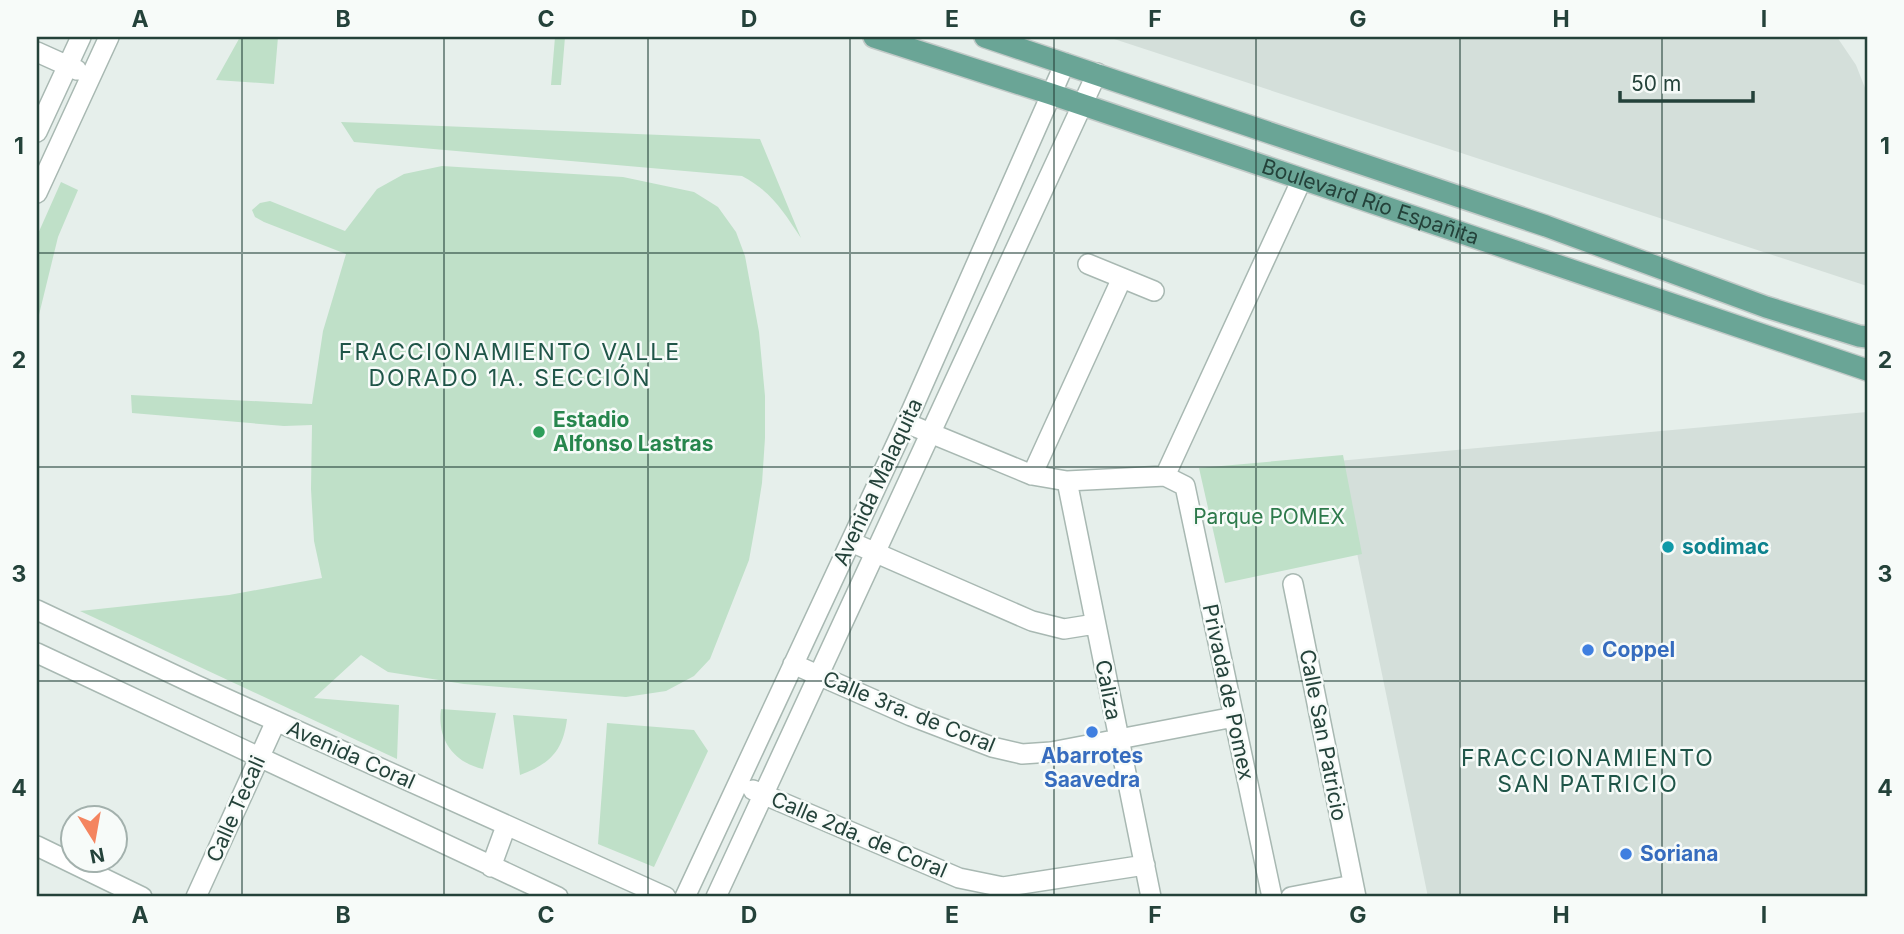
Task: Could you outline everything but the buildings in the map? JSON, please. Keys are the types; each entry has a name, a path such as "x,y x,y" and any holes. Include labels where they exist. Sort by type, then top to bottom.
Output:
{"main road":[{"name":"Boulevard Río Españita","path":"874,37 1051,94 1867,370"},
{"name":"Boulevard Río Españita","path":"985,37 1546,226 1766,307 1867,337"}],"street":[{"path":"37,132 81,37"},
{"path":"37,193 108,37"},
{"path":"37,52 90,76"},
{"name":"Avenida Malaquita","path":"685,897 906,423 1065,63"},
{"name":"Avenida Malaquita","path":"716,897 1097,73"},
{"path":"906,423 1032,475 1067,481 1165,476 1301,179"},
{"path":"1088,264 1154,291"},
{"path":"1032,475 1122,278"},
{"name":"Privada de Pomex","path":"1165,476 1185,486 1272,897"},
{"name":"Caliza","path":"1067,481 1151,897"},
{"path":"851,542 1032,621 1065,629 1095,624"},
{"name":"Calle San Patricio","path":"1291,897 1355,891 1293,584"},
{"name":"Avenida Coral","path":"37,610 666,897"},
{"name":"Avenida Coral","path":"37,653 558,897"},
{"name":"Calle 3ra. de Coral","path":"793,664 911,716 992,747 1022,754 1051,752 1234,717"},
{"name":"Calle Tecali","path":"196,897 276,721"},
{"name":"Calle 2da. de Coral","path":"740,784 959,878 1003,887 1145,865"},
{"path":"491,867 506,826"},
{"path":"37,846 142,897"}],"shaded area":[{"path":"1108,37 1837,37 1856,65 1867,93 1867,286"},
{"path":"1867,412 1867,897 1428,897 1338,461"}],"green space":[{"path":"240,37 278,37 274,84 216,80"},
{"path":"555,37 565,37 561,85 551,85"},
{"path":"341,122 760,139 801,238 769,196 742,176 354,142"},
{"name":"Estadio Alfonso Lastras","path":"442,166 623,177 694,192 718,207 736,232 745,256 759,332 765,396 762,483 749,560 710,659 694,676 666,691 626,697 464,684 388,672 361,655 314,698 399,705 397,759 80,611 229,595 322,578 314,541 311,489 312,425 284,426 132,413 131,395 312,404 323,331 346,254 264,222 255,217 252,210 260,203 270,201 345,231 377,189 404,174"},
{"path":"61,182 78,190 58,237 37,323 37,236"},
{"name":"Parque POMEX","path":"1343,455 1362,554 1225,583 1199,468"},
{"path":"441,709 496,713 483,769 463,761 449,748 442,730"},
{"path":"513,715 567,719 562,740 553,755 539,766 520,775"},
{"path":"607,723 694,730 708,751 654,867 598,844"}],"place":[{"name":"Estadio Alfonso Lastras","path":"539,432"},
{"name":"sodimac","path":"1668,547"},
{"name":"Coppel","path":"1588,650"},
{"name":"Abarrotes Saavedra","path":"1092,732"},
{"name":"Soriana","path":"1626,854"}],"district":[{"name":"FRACCIONAMIENTO VALLE DORADO 1A. SECCIÓN","path":"510,365"},
{"name":"FRACCIONAMIENTO SAN PATRICIO","path":"1588,771"}]}
